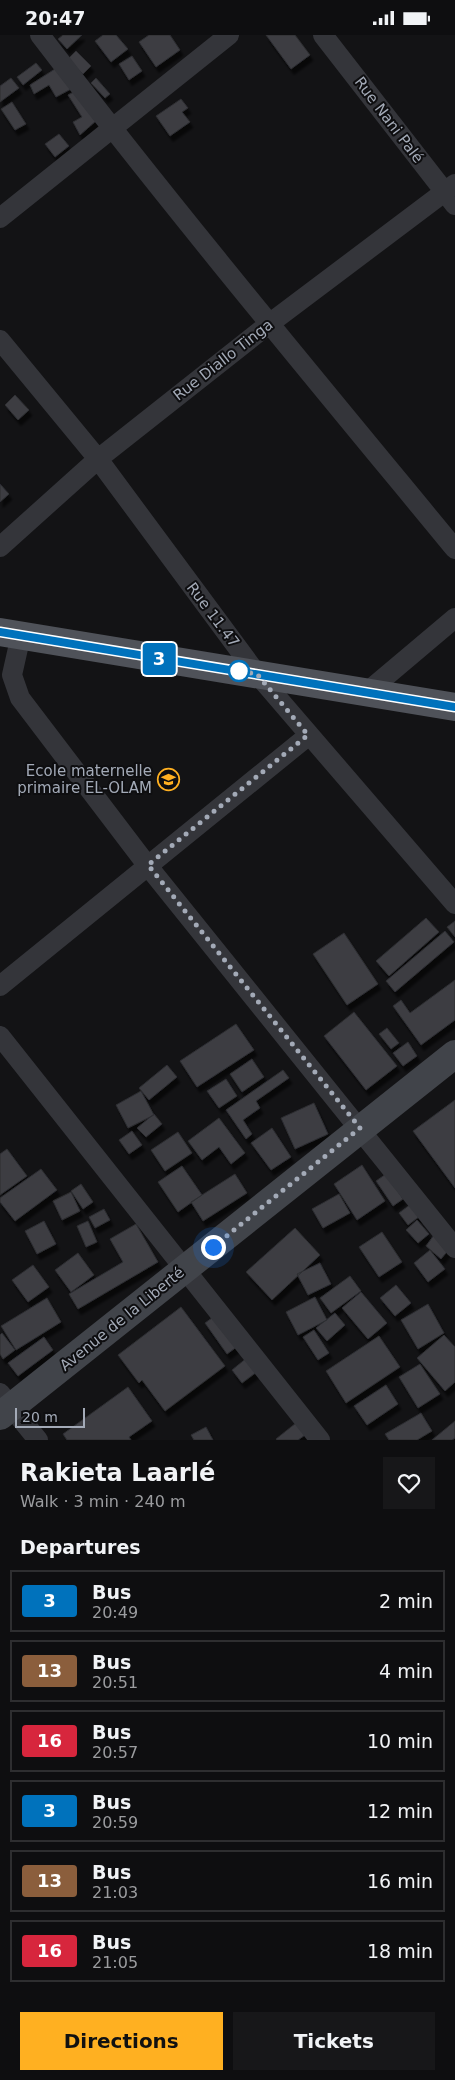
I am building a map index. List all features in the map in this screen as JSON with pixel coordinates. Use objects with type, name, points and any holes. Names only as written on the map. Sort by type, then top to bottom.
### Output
[{"type":"main road","points":[[11,634],[455,707]]},
{"type":"main road","name":"Avenue de la Liberté","points":[[4,1405],[183,1270],[455,1054]]},
{"type":"street","points":[[40,35],[112,129],[269,324],[455,549]]},
{"type":"street","points":[[0,219],[229,35]]},
{"type":"street","name":"Rue Nani Palé","points":[[322,35],[451,194]]},
{"type":"street","name":"Rue Diallo Tinga","points":[[0,547],[98,459],[269,324],[451,194]]},
{"type":"street","name":"Rue 11.47","points":[[0,340],[98,459],[257,674],[455,904]]},
{"type":"street","points":[[366,693],[455,618]]},
{"type":"street","points":[[11,634],[12,675],[20,698],[148,865],[455,1248]]},
{"type":"street","points":[[0,986],[308,735]]},
{"type":"street","points":[[0,1036],[183,1270],[320,1440]]},
{"type":"street","points":[[4,1405],[38,1440]]},
{"type":"building","points":[[63,35],[82,35],[67,49],[58,39]]},
{"type":"building","points":[[103,35],[116,35],[128,49],[111,62],[95,41]]},
{"type":"building","points":[[149,35],[170,35],[180,50],[156,67],[139,42]]},
{"type":"building","points":[[266,35],[295,35],[310,55],[291,69]]},
{"type":"building","points":[[76,51],[91,66],[83,74],[68,59]]},
{"type":"building","points":[[132,56],[142,71],[129,80],[119,64]]},
{"type":"building","points":[[36,63],[42,70],[23,85],[17,77]]},
{"type":"building","points":[[58,67],[71,89],[56,97],[49,85],[34,94],[30,85]]},
{"type":"building","points":[[11,78],[19,88],[0,102],[0,86]]},
{"type":"building","points":[[96,78],[110,94],[105,98],[91,83]]},
{"type":"building","points":[[76,91],[97,120],[80,135],[73,122],[82,117],[68,95]]},
{"type":"building","points":[[181,99],[188,108],[182,112],[190,122],[170,136],[156,116]]},
{"type":"building","points":[[12,102],[26,124],[15,130],[1,109]]},
{"type":"building","points":[[59,134],[69,146],[55,157],[45,144]]},
{"type":"building","points":[[15,395],[29,410],[18,420],[5,405]]},
{"type":"building","points":[[0,484],[9,494],[0,502]]},
{"type":"building","points":[[426,918],[439,932],[389,976],[376,961]]},
{"type":"building","points":[[455,921],[455,937],[447,927]]},
{"type":"building","points":[[445,931],[454,942],[395,992],[386,981]]},
{"type":"building","points":[[344,933],[378,984],[347,1005],[313,954]]},
{"type":"building","points":[[455,980],[455,1020],[421,1045],[393,1006],[401,1000],[410,1013]]},
{"type":"building","points":[[354,1012],[397,1066],[366,1090],[324,1036]]},
{"type":"building","points":[[236,1024],[254,1050],[197,1087],[180,1061]]},
{"type":"building","points":[[387,1028],[399,1043],[391,1049],[379,1034]]},
{"type":"building","points":[[408,1042],[417,1056],[403,1066],[393,1053]]},
{"type":"building","points":[[252,1059],[264,1077],[242,1092],[230,1074]]},
{"type":"building","points":[[167,1065],[177,1077],[149,1100],[139,1088]]},
{"type":"building","points":[[283,1070],[289,1078],[256,1101],[260,1108],[243,1120],[252,1134],[246,1139],[226,1110]]},
{"type":"building","points":[[226,1079],[237,1096],[219,1108],[207,1091]]},
{"type":"building","points":[[141,1091],[154,1115],[128,1128],[116,1105]]},
{"type":"building","points":[[455,1100],[455,1188],[413,1131]]},
{"type":"building","points":[[314,1103],[328,1134],[295,1149],[281,1118]]},
{"type":"building","points":[[154,1114],[162,1124],[146,1137],[137,1128]]},
{"type":"building","points":[[219,1118],[245,1153],[231,1164],[219,1147],[202,1160],[188,1141]]},
{"type":"building","points":[[272,1128],[291,1157],[271,1170],[251,1143]]},
{"type":"building","points":[[132,1131],[142,1145],[129,1154],[119,1140]]},
{"type":"building","points":[[178,1132],[192,1153],[165,1171],[151,1150]]},
{"type":"building","points":[[7,1149],[27,1176],[0,1195],[0,1154]]},
{"type":"building","points":[[362,1165],[385,1201],[357,1220],[334,1184]]},
{"type":"building","points":[[182,1166],[202,1195],[178,1212],[158,1182]]},
{"type":"building","points":[[41,1169],[57,1190],[15,1221],[0,1202],[0,1198]]},
{"type":"building","points":[[235,1174],[247,1193],[203,1221],[191,1202]]},
{"type":"building","points":[[386,1174],[403,1199],[393,1206],[376,1181]]},
{"type":"building","points":[[81,1184],[93,1202],[83,1209],[71,1191]]},
{"type":"building","points":[[71,1192],[80,1211],[62,1220],[53,1201]]},
{"type":"building","points":[[339,1194],[350,1213],[323,1228],[312,1209]]},
{"type":"building","points":[[411,1204],[420,1216],[408,1225],[399,1213]]},
{"type":"building","points":[[104,1209],[110,1220],[95,1228],[89,1217]]},
{"type":"building","points":[[417,1220],[429,1234],[418,1243],[406,1230]]},
{"type":"building","points":[[44,1221],[56,1244],[37,1254],[25,1231]]},
{"type":"building","points":[[88,1221],[97,1242],[86,1247],[77,1226]]},
{"type":"building","points":[[136,1224],[158,1262],[78,1309],[69,1294],[123,1262],[110,1239]]},
{"type":"building","points":[[295,1228],[320,1255],[272,1300],[246,1272]]},
{"type":"building","points":[[382,1232],[402,1262],[379,1277],[359,1247]]},
{"type":"building","points":[[434,1235],[450,1248],[441,1259],[426,1246]]},
{"type":"building","points":[[430,1250],[445,1269],[428,1282],[414,1263]]},
{"type":"building","points":[[78,1253],[94,1275],[71,1292],[55,1270]]},
{"type":"building","points":[[320,1263],[331,1284],[308,1295],[297,1274]]},
{"type":"building","points":[[33,1265],[49,1287],[28,1302],[12,1280]]},
{"type":"building","points":[[350,1276],[361,1291],[331,1313],[320,1298]]},
{"type":"building","points":[[396,1285],[411,1303],[395,1316],[380,1298]]},
{"type":"building","points":[[361,1292],[387,1323],[368,1339],[342,1308]]},
{"type":"building","points":[[315,1297],[327,1320],[298,1335],[286,1312]]},
{"type":"building","points":[[47,1298],[61,1322],[16,1350],[1,1326]]},
{"type":"building","points":[[428,1304],[444,1333],[418,1349],[401,1320]]},
{"type":"building","points":[[181,1307],[225,1366],[165,1411],[142,1380],[139,1383],[118,1355]]},
{"type":"building","points":[[335,1313],[345,1325],[327,1341],[316,1328]]},
{"type":"building","points":[[216,1315],[238,1346],[227,1354],[205,1323]]},
{"type":"building","points":[[314,1330],[329,1353],[318,1360],[303,1337]]},
{"type":"building","points":[[2,1333],[15,1350],[3,1359],[0,1354],[0,1335]]},
{"type":"building","points":[[444,1335],[455,1347],[455,1382],[445,1391],[417,1358]]},
{"type":"building","points":[[379,1336],[400,1367],[346,1403],[326,1371]]},
{"type":"building","points":[[44,1337],[53,1350],[18,1376],[8,1363]]},
{"type":"building","points":[[248,1357],[258,1371],[242,1383],[232,1370]]},
{"type":"building","points":[[420,1364],[440,1394],[418,1408],[399,1377]]},
{"type":"building","points":[[386,1385],[398,1404],[367,1425],[354,1406]]},
{"type":"building","points":[[128,1387],[152,1421],[129,1437],[131,1440],[67,1440],[63,1434]]},
{"type":"building","points":[[421,1413],[432,1431],[417,1440],[389,1440],[385,1434]]},
{"type":"building","points":[[455,1421],[455,1438],[452,1440],[432,1440]]},
{"type":"building","points":[[296,1423],[305,1435],[298,1440],[276,1439]]},
{"type":"building","points":[[206,1427],[213,1440],[194,1440],[191,1435]]},
{"type":"bus line","name":"3","points":[[0,632],[455,707]]},
{"type":"place","name":"Ecole maternelle primaire EL-OLAM","points":[[168,780]]},
{"type":"route","points":[[213,1247],[360,1128],[148,865],[308,735],[257,674],[239,671]]}]
